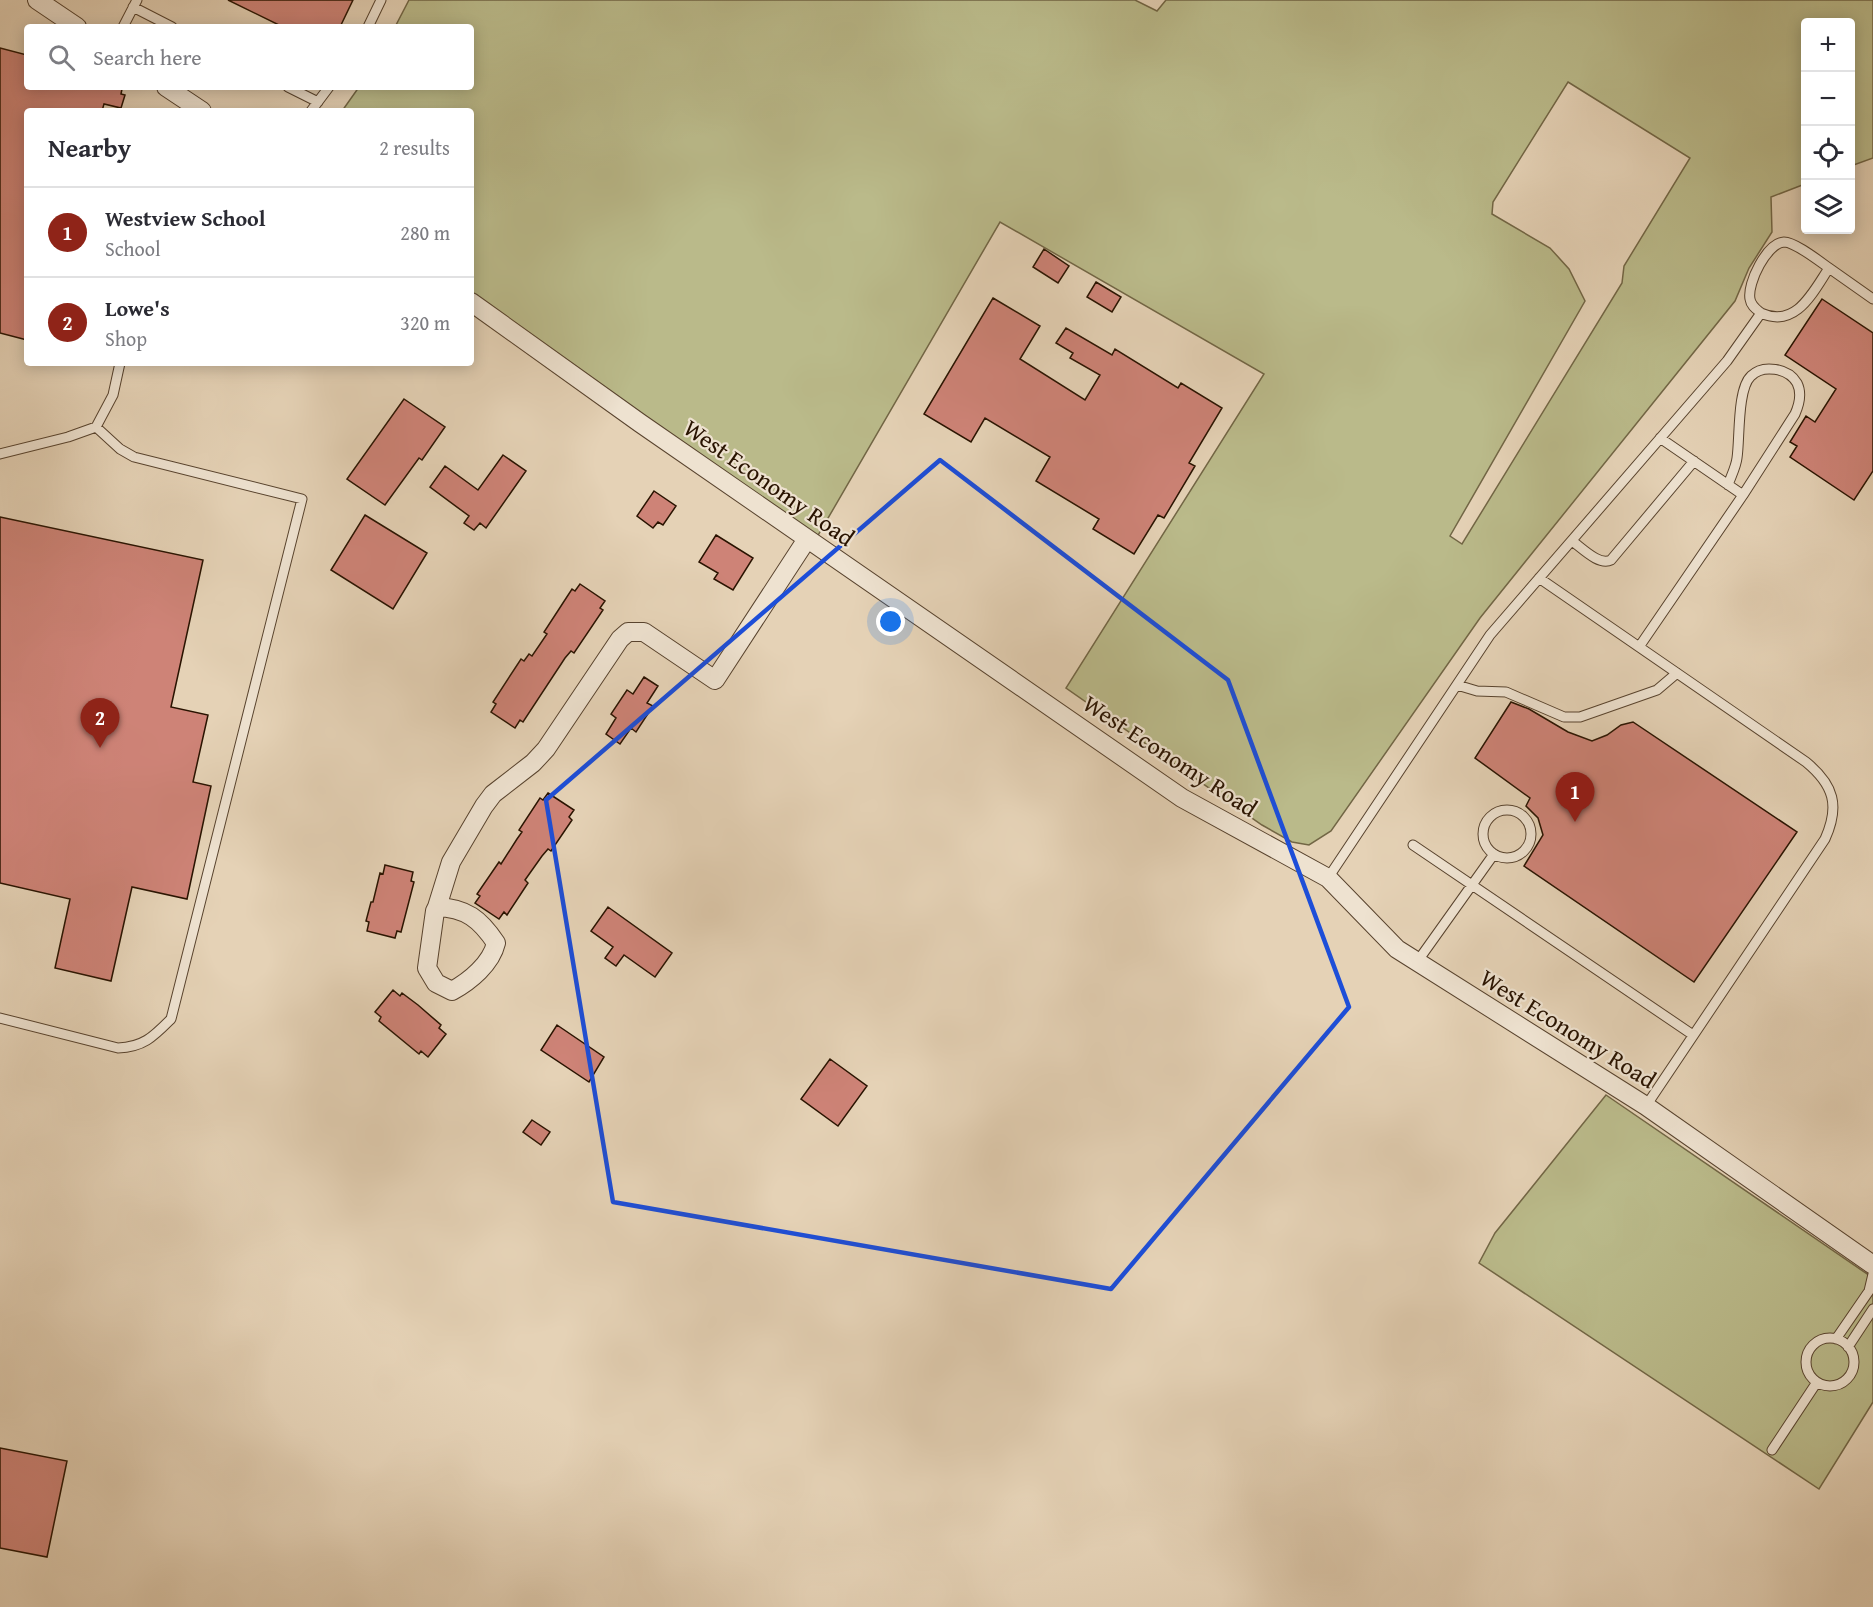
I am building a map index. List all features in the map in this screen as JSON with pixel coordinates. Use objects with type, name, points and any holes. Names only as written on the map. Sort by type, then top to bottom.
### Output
[{"type":"street","points":[[37,0],[73,24]]},
{"type":"street","points":[[168,90],[180,104]]},
{"type":"street","name":"West Economy Road","points":[[474,304],[630,417],[1182,798],[1328,878],[1397,949],[1646,1106],[1871,1261]]},
{"type":"street","points":[[436,907],[459,909],[469,915],[486,928],[496,943],[494,950],[480,969],[466,983],[452,991],[436,983],[427,968],[436,907],[451,862],[493,794],[533,763],[546,749],[620,639],[628,632],[644,632],[715,680],[807,539]]},
{"type":"lane","points":[[369,24],[381,0]]},
{"type":"lane","points":[[124,24],[135,3],[167,24]]},
{"type":"lane","points":[[294,90],[318,102]]},
{"type":"lane","points":[[313,108],[327,90]]},
{"type":"lane","points":[[1829,268],[1806,302],[1784,317],[1772,318],[1761,313],[1752,305],[1749,296],[1751,285],[1764,258],[1774,246],[1782,242],[1791,243],[1829,268],[1873,299]]},
{"type":"lane","points":[[1328,878],[1490,635],[1727,361],[1761,313]]},
{"type":"lane","points":[[0,454],[96,427],[113,395],[119,366]]},
{"type":"lane","points":[[1639,647],[1743,495],[1795,414],[1800,393],[1796,382],[1781,370],[1761,370],[1750,376],[1744,389],[1737,461],[1728,485]]},
{"type":"lane","points":[[0,1018],[118,1048],[130,1048],[151,1039],[171,1019],[302,499],[134,457],[120,449],[96,427]]},
{"type":"lane","points":[[1660,438],[1743,495]]},
{"type":"lane","points":[[1572,541],[1600,560],[1606,562],[1611,560],[1694,461]]},
{"type":"lane","points":[[1539,578],[1819,773],[1827,783],[1833,807],[1832,824],[1825,839],[1646,1106]]},
{"type":"lane","points":[[1457,685],[1477,691],[1506,692],[1564,717],[1580,717],[1658,690],[1677,673]]},
{"type":"lane","points":[[1509,810],[1524,816],[1531,838],[1523,852],[1509,858],[1494,854],[1488,848],[1483,834],[1488,819],[1494,814],[1509,810]]},
{"type":"lane","points":[[1413,845],[1693,1035]]},
{"type":"lane","points":[[1417,962],[1494,854]]},
{"type":"lane","points":[[1836,1339],[1869,1291],[1871,1261]]},
{"type":"lane","points":[[1848,1347],[1873,1309]]},
{"type":"lane","points":[[1836,1339],[1848,1347],[1854,1361],[1850,1376],[1837,1385],[1829,1386],[1816,1382],[1809,1374],[1806,1366],[1809,1351],[1820,1340],[1836,1339]]},
{"type":"lane","points":[[1772,1450],[1816,1382]]},
{"type":"highlighted area","points":[[940,460],[1228,680],[1349,1007],[1111,1289],[613,1202],[546,800]]},
{"type":"green space","points":[[409,0],[1135,0],[1157,11],[1166,0],[1873,0],[1873,158],[1855,165],[1855,18],[1801,18],[1801,186],[1771,197],[1772,232],[1749,268],[1735,301],[1480,618],[1331,831],[1309,845],[1292,842],[1262,825],[1066,688],[1264,374],[1000,222],[813,544],[474,304],[474,108],[344,108],[357,90],[474,90],[474,24],[397,24]],"holes":[[[1568,82],[1690,158],[1624,266],[1622,283],[1462,544],[1450,536],[1585,301],[1569,269],[1550,248],[1492,214],[1493,202]]]},
{"type":"green space","points":[[1606,1095],[1873,1278],[1873,1402],[1819,1489],[1479,1263],[1495,1233]]},
{"type":"building","points":[[228,0],[353,0],[341,24],[277,24]]},
{"type":"building","points":[[0,48],[24,54],[24,90],[122,90],[121,94],[125,95],[121,108],[104,104],[103,108],[24,108],[24,339],[0,333]]},
{"type":"building","points":[[1044,249],[1069,266],[1058,283],[1033,267]]},
{"type":"building","points":[[1096,282],[1121,297],[1112,312],[1087,297]]},
{"type":"building","points":[[993,298],[1040,326],[1020,359],[1085,400],[1100,375],[1070,358],[1073,353],[1056,343],[1066,328],[1112,355],[1115,349],[1178,388],[1181,383],[1222,408],[1189,463],[1195,466],[1164,518],[1158,515],[1134,554],[1093,529],[1099,519],[1036,481],[1050,457],[985,418],[971,442],[924,414]]},
{"type":"building","points":[[1822,299],[1873,333],[1873,471],[1854,500],[1790,457],[1797,446],[1790,442],[1806,416],[1815,422],[1836,389],[1785,355]]},
{"type":"building","points":[[404,399],[445,427],[422,460],[419,458],[385,505],[347,479]]},
{"type":"building","points":[[503,455],[526,471],[486,528],[480,523],[474,530],[464,523],[469,516],[430,487],[445,466],[478,490]]},
{"type":"building","points":[[654,491],[676,506],[663,525],[658,522],[653,528],[637,516]]},
{"type":"building","points":[[365,515],[427,553],[393,609],[331,570]]},
{"type":"building","points":[[0,517],[203,560],[171,707],[208,715],[193,782],[211,786],[187,899],[132,887],[111,981],[55,968],[70,899],[0,883]]},
{"type":"building","points":[[716,535],[753,558],[733,590],[714,579],[718,573],[699,562]]},
{"type":"building","points":[[580,584],[605,601],[600,608],[603,610],[574,653],[571,651],[565,658],[523,722],[520,720],[515,728],[491,712],[496,704],[493,702],[521,659],[524,661],[529,654],[532,656],[547,634],[544,632],[572,589],[575,591]]},
{"type":"building","points":[[644,677],[658,686],[647,703],[653,706],[636,732],[631,728],[620,744],[606,734],[616,718],[611,714],[627,690],[633,694]]},
{"type":"building","points":[[1511,702],[1529,709],[1568,732],[1592,741],[1607,735],[1621,725],[1633,722],[1797,832],[1694,982],[1524,866],[1543,835],[1538,818],[1526,806],[1530,798],[1475,758]]},
{"type":"building","points":[[548,793],[574,810],[569,817],[572,820],[551,851],[548,849],[525,880],[528,883],[507,915],[504,912],[499,919],[475,903],[480,896],[477,894],[499,862],[501,864],[522,832],[519,830],[540,798],[543,800]]},
{"type":"building","points":[[385,865],[413,872],[411,881],[414,882],[401,932],[397,931],[395,938],[367,931],[369,922],[366,921],[371,902],[373,902],[380,873],[383,874]]},
{"type":"building","points":[[608,907],[672,953],[655,977],[624,955],[616,966],[605,958],[613,947],[591,931]]},
{"type":"building","points":[[393,990],[400,996],[402,993],[418,1005],[441,1025],[439,1028],[446,1034],[428,1057],[421,1051],[419,1054],[379,1021],[381,1017],[375,1012]]},
{"type":"building","points":[[557,1025],[604,1057],[589,1082],[541,1050]]},
{"type":"building","points":[[830,1059],[867,1086],[838,1126],[801,1099]]},
{"type":"building","points":[[532,1120],[550,1132],[541,1145],[523,1132]]},
{"type":"building","points":[[0,1448],[67,1461],[47,1557],[0,1548]]},
{"type":"place","name":"Lowe's","points":[[100,748]]},
{"type":"place","name":"Westview School","points":[[1575,822]]}]
